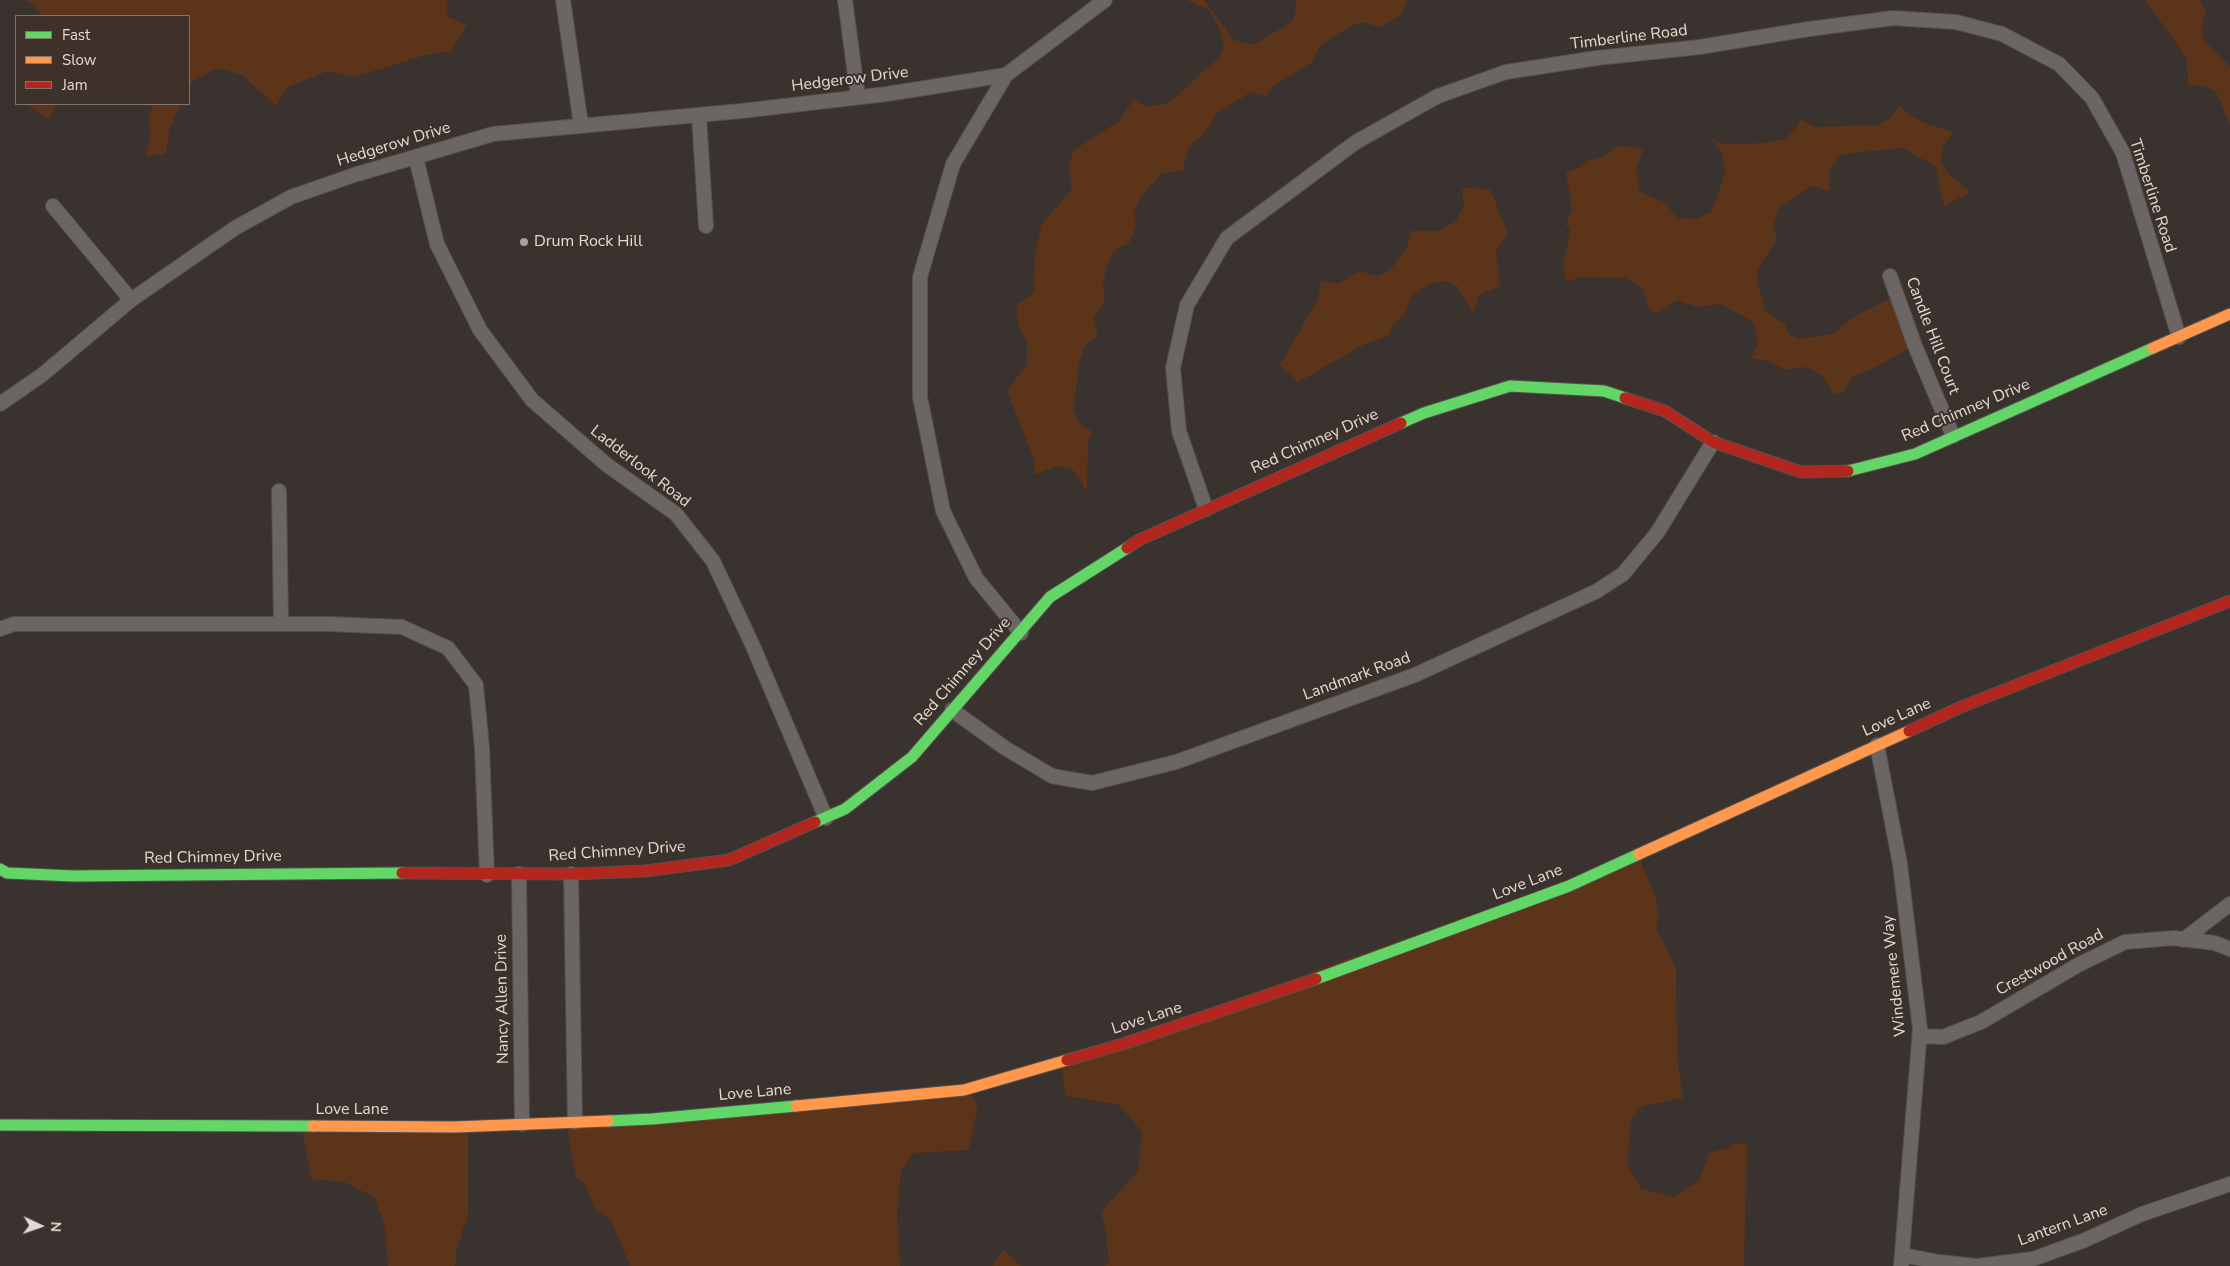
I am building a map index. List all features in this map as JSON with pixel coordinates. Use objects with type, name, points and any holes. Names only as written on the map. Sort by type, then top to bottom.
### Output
[{"type":"street","points":[[563,0],[581,125]]},
{"type":"street","points":[[845,0],[858,97]]},
{"type":"street","points":[[1021,633],[976,578],[944,511],[920,397],[920,277],[953,164],[1006,75],[1105,0]]},
{"type":"street","name":"Timberline Road","points":[[1206,510],[1179,431],[1173,368],[1187,305],[1227,238],[1356,142],[1438,96],[1506,72],[1596,58],[1700,47],[1809,29],[1893,18],[1956,22],[2002,34],[2059,64],[2092,98],[2123,153],[2179,337]]},
{"type":"street","name":"Hedgerow Drive","points":[[0,404],[42,375],[131,300],[235,228],[291,197],[354,175],[493,134],[699,116],[858,97],[1006,75]]},
{"type":"street","points":[[699,116],[706,226]]},
{"type":"street","name":"Ladderlook Road","points":[[416,158],[437,244],[480,330],[532,400],[607,465],[676,514],[713,561],[752,644],[826,818]]},
{"type":"street","points":[[53,206],[131,300]]},
{"type":"street","name":"Candle Hill Court","points":[[1890,276],[1953,436]]},
{"type":"street","name":"Red Chimney Drive","points":[[0,869],[7,873],[73,876],[360,873],[571,874],[645,871],[729,860],[845,809],[912,757],[1021,633],[1050,597],[1139,540],[1424,413],[1510,386],[1604,391],[1665,411],[1713,442],[1801,472],[1848,471],[1915,454],[2230,314]]},
{"type":"street","name":"Landmark Road","points":[[952,710],[1005,748],[1052,776],[1092,783],[1185,759],[1415,676],[1597,591],[1623,574],[1657,533],[1713,442]]},
{"type":"street","points":[[279,491],[282,623]]},
{"type":"street","name":"Love Lane","points":[[0,1125],[454,1127],[652,1119],[964,1090],[1123,1044],[1351,967],[1569,886],[1961,707],[2230,601]]},
{"type":"street","points":[[0,629],[14,624],[282,623],[402,628],[448,648],[476,685],[482,748],[487,875]]},
{"type":"street","name":"Windemere Way","points":[[1877,745],[1900,864],[1914,964],[1920,1036],[1901,1261]]},
{"type":"street","name":"Nancy Allen Drive","points":[[519,874],[522,1124]]},
{"type":"street","points":[[571,874],[576,1122]]},
{"type":"street","points":[[2183,940],[2230,904]]},
{"type":"street","name":"Crestwood Road","points":[[1920,1036],[1943,1037],[1955,1030],[1981,1022],[2078,964],[2125,942],[2174,938],[2215,943],[2230,949]]},
{"type":"street","name":"Lantern Lane","points":[[1901,1261],[1977,1266],[2033,1259],[2085,1240],[2142,1214],[2230,1184]]},
{"type":"shaded area","points":[[24,0],[446,0],[448,17],[467,25],[451,51],[426,55],[354,77],[328,71],[288,87],[276,106],[242,75],[217,68],[192,82],[190,86],[190,15],[41,15],[30,2]]},
{"type":"shaded area","points":[[1187,0],[1204,0],[1234,40],[1254,45],[1293,21],[1297,0],[1407,0],[1402,14],[1380,27],[1361,22],[1347,28],[1321,45],[1311,63],[1275,85],[1266,96],[1251,92],[1217,113],[1204,134],[1188,148],[1183,171],[1162,173],[1141,197],[1134,210],[1136,226],[1129,243],[1114,250],[1107,266],[1103,283],[1105,300],[1094,318],[1098,337],[1087,342],[1079,363],[1073,411],[1081,425],[1092,431],[1088,441],[1087,491],[1073,470],[1057,466],[1035,475],[1034,459],[1007,391],[1027,364],[1027,342],[1019,328],[1016,304],[1030,297],[1034,289],[1035,254],[1041,225],[1072,189],[1068,166],[1074,150],[1119,121],[1133,100],[1148,107],[1169,103],[1220,56],[1224,47],[1220,30],[1209,10]]},
{"type":"shaded area","points":[[2145,0],[2198,0],[2206,10],[2201,30],[2205,41],[2230,66],[2230,125],[2216,92],[2204,86],[2188,85],[2187,58]]},
{"type":"shaded area","points":[[28,105],[56,105],[49,119]]},
{"type":"shaded area","points":[[151,105],[181,105],[170,127],[166,154],[146,156],[151,130],[148,124],[152,107]]},
{"type":"shaded area","points":[[1900,105],[1906,113],[1924,123],[1954,132],[1944,144],[1940,160],[1949,175],[1971,192],[1944,206],[1935,166],[1902,148],[1842,154],[1830,169],[1829,191],[1812,186],[1779,207],[1773,226],[1777,240],[1758,268],[1757,282],[1766,313],[1784,323],[1790,335],[1801,339],[1835,333],[1850,319],[1889,299],[1894,301],[1916,344],[1873,369],[1853,376],[1844,391],[1834,395],[1823,376],[1806,367],[1786,370],[1766,360],[1751,359],[1758,341],[1753,322],[1721,304],[1697,307],[1677,300],[1657,314],[1649,309],[1643,288],[1625,278],[1580,277],[1566,282],[1563,267],[1570,231],[1566,225],[1572,208],[1566,173],[1585,165],[1584,162],[1607,155],[1619,145],[1643,150],[1636,170],[1640,192],[1664,202],[1678,218],[1697,219],[1712,211],[1725,173],[1722,152],[1712,140],[1724,144],[1766,143],[1785,139],[1798,126],[1800,119],[1815,127],[1878,125],[1891,118]]},
{"type":"shaded area","points":[[1464,188],[1490,189],[1508,234],[1496,251],[1500,286],[1479,295],[1473,313],[1457,286],[1447,281],[1430,284],[1411,296],[1405,314],[1393,324],[1388,336],[1363,345],[1298,382],[1280,365],[1318,299],[1321,280],[1338,284],[1359,271],[1377,276],[1390,270],[1407,247],[1411,231],[1438,231],[1455,222],[1464,206],[1462,191]]},
{"type":"shaded area","points":[[1638,855],[1655,896],[1659,914],[1656,929],[1667,948],[1676,970],[1677,1055],[1683,1098],[1642,1106],[1631,1118],[1627,1164],[1641,1189],[1674,1197],[1699,1181],[1709,1153],[1731,1147],[1731,1144],[1747,1144],[1744,1266],[1104,1266],[1109,1262],[1106,1230],[1101,1212],[1138,1171],[1142,1132],[1119,1105],[1066,1096],[1061,1062]]},
{"type":"shaded area","points":[[966,1089],[978,1104],[969,1150],[914,1153],[901,1171],[897,1213],[900,1266],[630,1266],[611,1220],[595,1210],[586,1185],[576,1176],[566,1122]]},
{"type":"shaded area","points":[[302,1127],[468,1127],[468,1214],[457,1248],[455,1266],[388,1266],[385,1228],[374,1197],[344,1182],[311,1179]]},
{"type":"shaded area","points":[[1004,1250],[1021,1266],[992,1266]]},
{"type":"traffic: fast","points":[[1848,471],[1915,454],[2153,348]]},
{"type":"traffic: fast","points":[[1401,423],[1424,413],[1510,386],[1604,391],[1625,398]]},
{"type":"traffic: fast","points":[[815,822],[845,809],[912,757],[1050,597],[1127,548]]},
{"type":"traffic: fast","points":[[1316,979],[1569,886],[1639,854]]},
{"type":"traffic: fast","points":[[0,869],[7,873],[73,876],[402,873]]},
{"type":"traffic: fast","points":[[608,1121],[652,1119],[796,1106]]},
{"type":"traffic: fast","points":[[0,1125],[313,1126]]},
{"type":"traffic: slow","points":[[2153,348],[2230,314]]},
{"type":"traffic: slow","points":[[1639,854],[1909,731]]},
{"type":"traffic: slow","points":[[796,1106],[964,1090],[1067,1060]]},
{"type":"traffic: slow","points":[[313,1126],[454,1127],[608,1121]]},
{"type":"traffic: jam","points":[[1625,398],[1665,411],[1713,442],[1801,472],[1848,471]]},
{"type":"traffic: jam","points":[[1127,548],[1139,540],[1401,423]]},
{"type":"traffic: jam","points":[[1909,731],[1961,707],[2230,601]]},
{"type":"traffic: jam","points":[[402,873],[571,874],[645,871],[729,860],[815,822]]},
{"type":"traffic: jam","points":[[1067,1060],[1123,1044],[1316,979]]},
{"type":"place","name":"Drum Rock Hill","points":[[524,242]]}]
